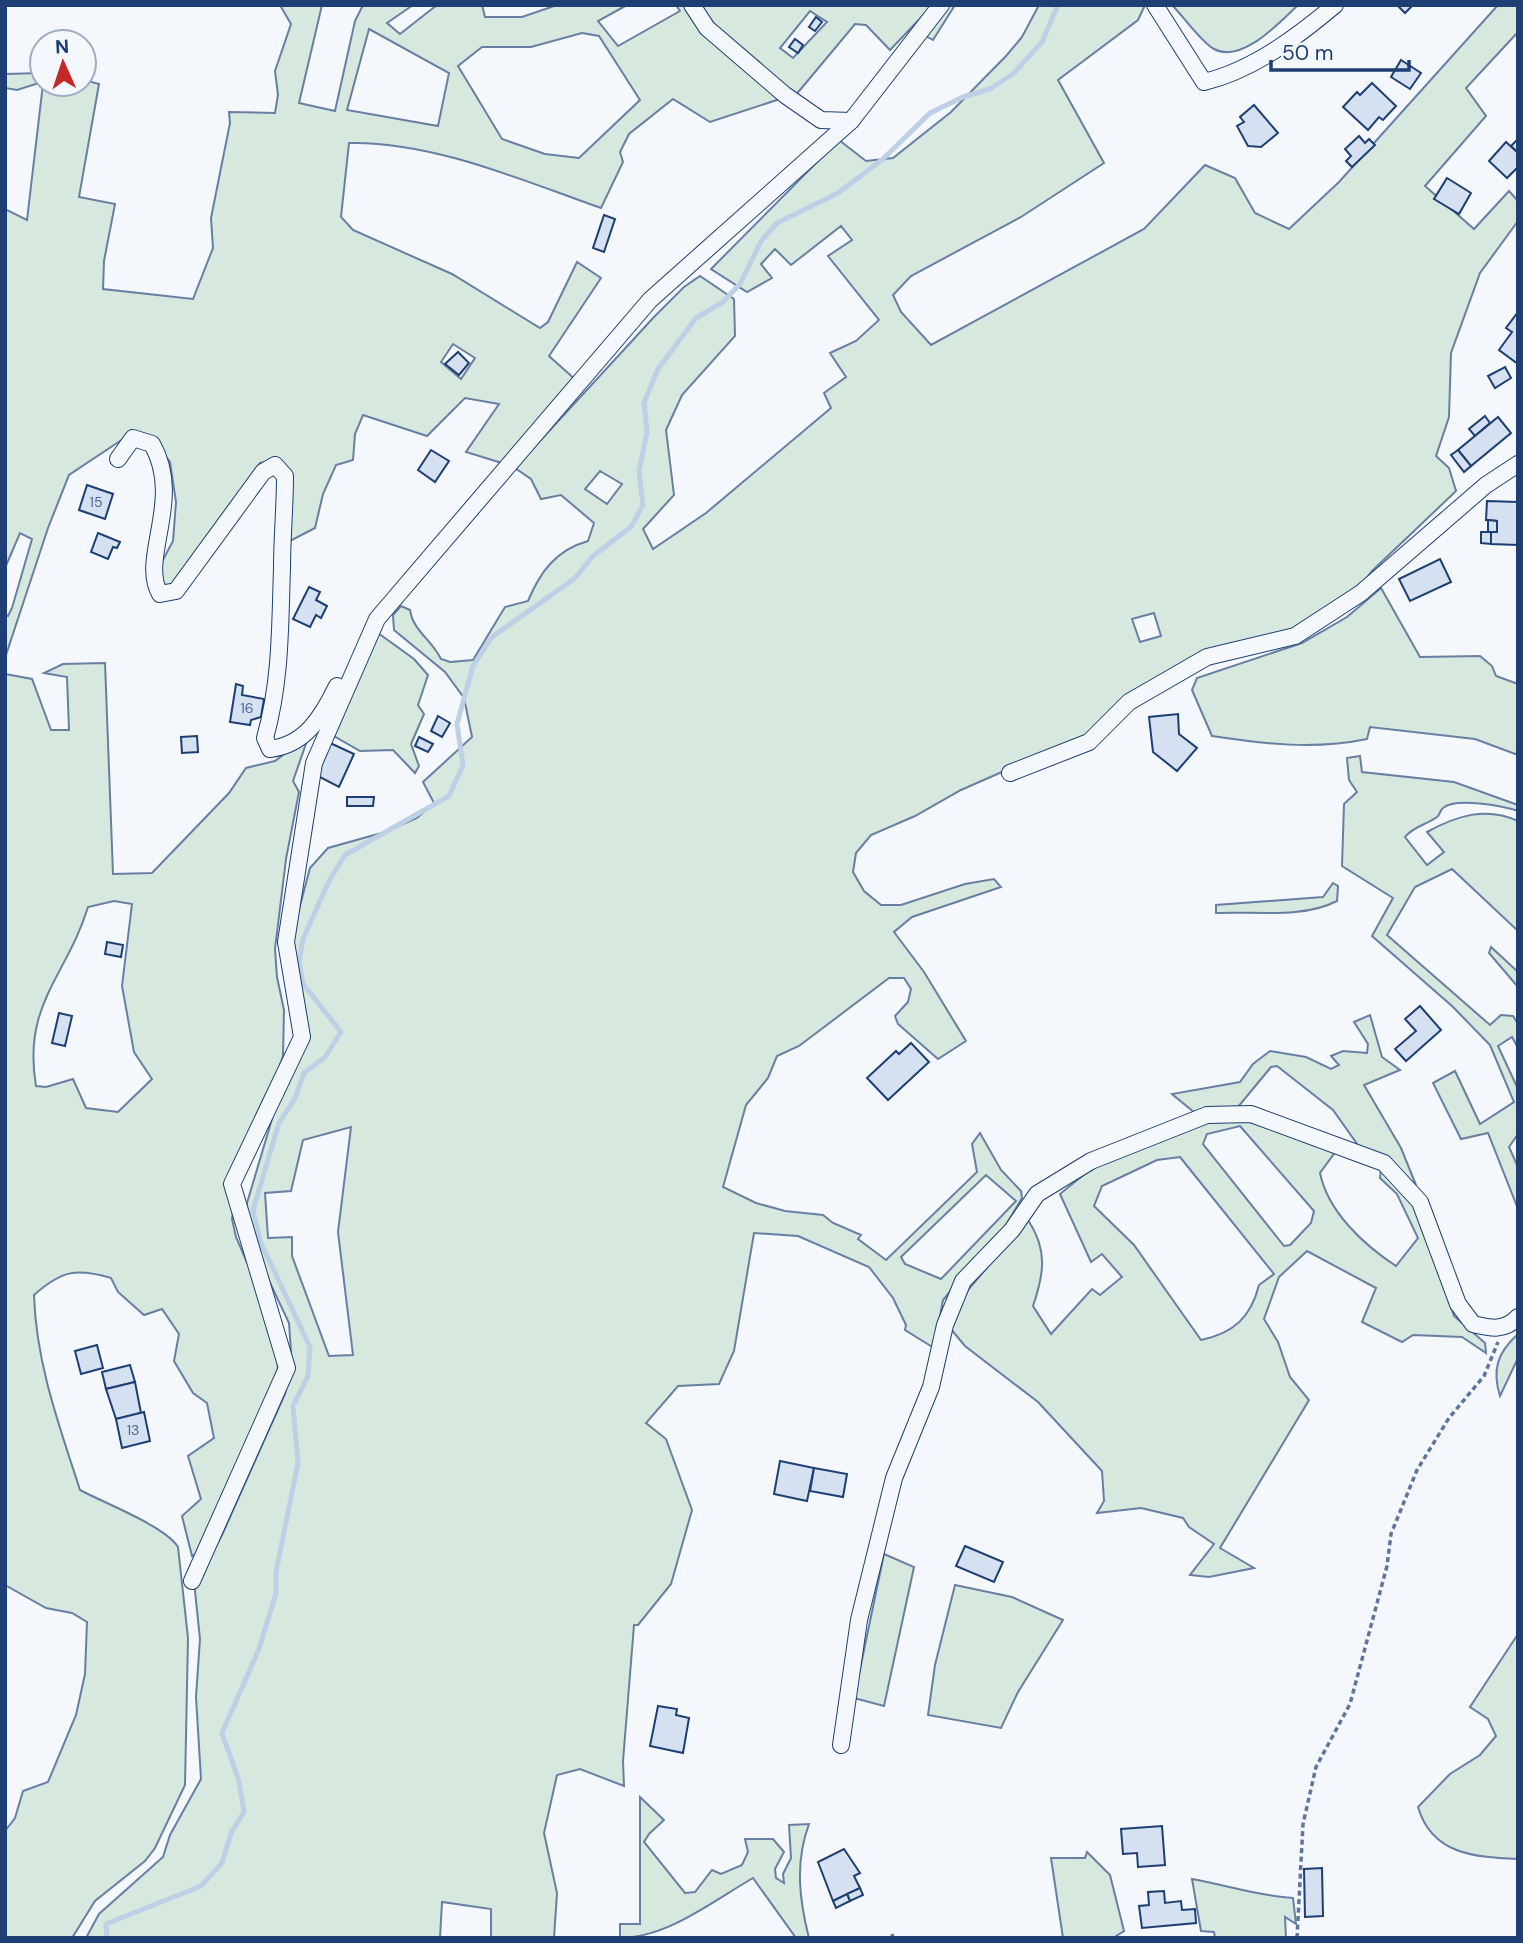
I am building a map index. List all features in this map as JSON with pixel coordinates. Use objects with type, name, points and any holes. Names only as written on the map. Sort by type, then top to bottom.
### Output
[{"type":"street","points":[[692,5],[707,29],[785,95],[821,120],[851,121]]},
{"type":"street","points":[[118,459],[134,438],[152,444],[161,461],[165,498],[153,581],[160,594],[176,591],[263,472],[275,465],[285,476],[282,632],[273,707],[265,738],[270,749],[289,747],[313,727],[359,643],[376,619],[650,300],[851,121],[941,5]]},
{"type":"street","points":[[1155,5],[1204,82],[1222,78],[1296,38],[1335,5]]},
{"type":"street","points":[[1010,773],[1089,742],[1129,702],[1207,657],[1295,636],[1361,593],[1486,485],[1518,464]]},
{"type":"street","points":[[192,1581],[288,1368],[232,1184],[302,1037],[286,942],[314,763],[376,619]]},
{"type":"street","points":[[841,1745],[859,1620],[894,1478],[931,1387],[945,1325],[963,1281],[1012,1230],[1037,1194],[1091,1161],[1207,1115],[1251,1114],[1384,1163],[1420,1202],[1458,1304],[1473,1324],[1502,1327],[1518,1317]]},
{"type":"path","points":[[1297,1938],[1301,1849],[1316,1767],[1350,1704],[1387,1566],[1391,1534],[1404,1497],[1449,1418],[1483,1376],[1502,1327]]},
{"type":"shaded area","points":[[280,5],[322,5],[299,103],[335,111],[355,21],[363,5],[413,5],[387,23],[400,34],[437,5],[482,5],[485,17],[522,17],[557,5],[627,5],[598,21],[618,46],[680,11],[676,5],[686,5],[780,99],[710,122],[673,99],[629,134],[620,152],[623,162],[601,208],[509,175],[445,156],[380,144],[349,143],[341,217],[353,230],[452,274],[540,328],[548,322],[577,262],[601,278],[549,356],[577,381],[502,463],[466,452],[499,404],[465,398],[427,436],[363,415],[355,434],[353,460],[336,465],[323,494],[315,528],[290,541],[278,460],[260,463],[170,586],[161,585],[157,571],[173,541],[176,502],[170,462],[156,444],[129,435],[69,475],[48,528],[5,658],[5,614],[8,616],[12,608],[32,539],[20,533],[5,568],[5,209],[27,220],[41,98],[97,98],[79,197],[115,204],[104,261],[103,289],[193,299],[213,248],[211,218],[230,123],[229,112],[275,113],[278,95],[275,71],[291,24]],"holes":[[[369,29],[449,73],[438,126],[347,110]],[[582,33],[599,36],[640,100],[579,158],[545,154],[502,139],[458,66],[482,47],[531,47]],[[453,344],[475,358],[461,379],[441,362]]]},
{"type":"shaded area","points":[[697,5],[933,5],[890,50],[866,25],[855,24],[795,96],[736,48]],"holes":[[[810,11],[827,22],[793,58],[780,48]]]},
{"type":"shaded area","points":[[947,5],[955,5],[933,40],[924,35]]},
{"type":"shaded area","points":[[1039,5],[1145,5],[1138,20],[1058,80],[1104,163],[1021,217],[911,276],[893,295],[901,312],[931,345],[1144,229],[1205,165],[1235,178],[1255,213],[1289,229],[1339,182],[1498,5],[1518,5],[1518,32],[1466,88],[1486,116],[1425,186],[1474,229],[1509,191],[1518,201],[1518,221],[1480,273],[1451,353],[1449,417],[1436,456],[1449,468],[1456,491],[1372,571],[1351,599],[1320,621],[1196,665],[1144,699],[1118,721],[961,790],[915,816],[871,835],[856,853],[853,872],[864,891],[881,905],[901,905],[965,884],[994,879],[1001,887],[912,917],[894,932],[924,972],[966,1041],[938,1059],[898,1024],[895,1016],[908,1002],[911,989],[904,978],[889,978],[799,1046],[777,1056],[768,1078],[746,1105],[723,1187],[756,1203],[785,1211],[823,1215],[833,1223],[861,1235],[858,1239],[886,1260],[977,1172],[972,1144],[980,1133],[1001,1170],[1021,1191],[1022,1198],[1006,1225],[943,1300],[934,1348],[905,1330],[906,1325],[893,1298],[869,1267],[798,1236],[754,1233],[734,1351],[719,1384],[678,1386],[646,1423],[666,1439],[692,1510],[671,1584],[638,1625],[634,1625],[623,1761],[624,1786],[580,1769],[557,1775],[544,1833],[557,1893],[554,1938],[491,1938],[491,1909],[442,1902],[440,1938],[86,1938],[99,1914],[163,1857],[170,1835],[201,1779],[196,1697],[200,1639],[193,1572],[209,1559],[222,1535],[285,1394],[292,1366],[289,1323],[256,1253],[248,1226],[247,1203],[297,1035],[292,936],[310,868],[328,848],[385,832],[417,818],[434,803],[423,782],[472,737],[464,698],[445,672],[394,630],[393,615],[401,606],[410,610],[415,624],[441,659],[450,662],[473,660],[505,607],[528,601],[544,572],[558,556],[588,541],[594,523],[561,495],[541,499],[531,479],[515,468],[654,317],[684,287],[700,276],[734,299],[735,336],[682,395],[666,430],[674,495],[643,529],[653,549],[706,513],[831,408],[824,393],[846,377],[830,353],[856,341],[879,320],[828,256],[852,240],[841,226],[791,265],[775,249],[761,264],[772,278],[747,292],[711,269],[839,140],[866,161],[893,158],[951,112],[1022,37]],"holes":[[[600,471],[622,484],[607,504],[585,489]],[[1154,613],[1161,636],[1140,642],[1132,619]],[[351,1127],[338,1232],[353,1355],[329,1356],[292,1256],[292,1237],[268,1238],[265,1193],[291,1191],[303,1140]],[[986,1175],[1016,1201],[941,1279],[905,1264],[901,1257]]]},
{"type":"shaded area","points":[[1172,5],[1298,5],[1260,39],[1236,51],[1225,52],[1214,49],[1204,41]]},
{"type":"shaded area","points":[[28,73],[28,86],[17,90],[5,88],[5,74]]},
{"type":"shaded area","points":[[1381,588],[1420,657],[1480,656],[1492,666],[1496,676],[1518,684],[1518,755],[1475,739],[1370,727],[1367,739],[1328,744],[1270,743],[1212,736],[1192,690],[1197,678],[1302,643],[1347,617]]},
{"type":"shaded area","points":[[378,633],[414,659],[428,675],[418,705],[424,714],[411,744],[419,766],[415,773],[393,750],[360,751],[327,732]]},
{"type":"shaded area","points":[[105,663],[113,874],[152,873],[229,793],[246,768],[275,761],[309,735],[293,781],[299,792],[286,859],[275,949],[277,977],[284,1010],[283,1056],[235,1199],[232,1219],[236,1237],[277,1332],[278,1380],[203,1551],[192,1556],[182,1516],[201,1499],[188,1456],[214,1438],[207,1403],[193,1393],[174,1361],[179,1334],[162,1309],[144,1315],[118,1292],[111,1278],[89,1273],[70,1273],[53,1280],[34,1295],[44,1369],[80,1490],[148,1523],[178,1547],[188,1638],[185,1785],[155,1848],[145,1861],[95,1901],[72,1938],[5,1938],[5,1831],[15,1818],[23,1791],[48,1782],[76,1715],[85,1674],[87,1622],[72,1613],[46,1608],[5,1585],[5,674],[32,679],[51,730],[69,730],[67,677],[44,673],[63,664]],"holes":[[[114,901],[132,904],[122,986],[134,1052],[152,1079],[118,1112],[86,1108],[73,1079],[46,1087],[36,1086],[33,1058],[35,1033],[49,992],[88,907]]]},
{"type":"shaded area","points":[[1360,756],[1362,772],[1454,782],[1518,805],[1518,811],[1480,804],[1449,805],[1442,809],[1437,817],[1412,830],[1405,837],[1427,865],[1444,852],[1427,832],[1438,826],[1471,815],[1483,814],[1494,814],[1518,821],[1518,931],[1452,869],[1415,887],[1387,935],[1490,1025],[1501,1015],[1513,1016],[1518,1024],[1518,1048],[1512,1037],[1498,1046],[1518,1089],[1518,1134],[1509,1147],[1518,1167],[1518,1209],[1488,1133],[1461,1139],[1433,1083],[1455,1071],[1480,1124],[1514,1102],[1490,1045],[1452,1006],[1372,936],[1393,898],[1342,866],[1344,804],[1357,792],[1349,780],[1347,758]]},
{"type":"shaded area","points":[[1333,883],[1338,886],[1337,901],[1323,907],[1278,913],[1216,913],[1216,905],[1323,897]]},
{"type":"shaded area","points":[[1491,947],[1518,972],[1518,987],[1489,953]]},
{"type":"shaded area","points":[[1370,1015],[1382,1057],[1400,1070],[1364,1085],[1401,1148],[1416,1185],[1386,1159],[1360,1148],[1333,1110],[1277,1066],[1271,1067],[1238,1107],[1195,1113],[1172,1094],[1240,1082],[1253,1064],[1270,1051],[1306,1057],[1331,1069],[1339,1065],[1331,1056],[1343,1051],[1367,1053],[1368,1044],[1354,1022]]},
{"type":"shaded area","points":[[1250,1120],[1336,1151],[1320,1173],[1331,1201],[1360,1238],[1396,1266],[1418,1238],[1397,1194],[1380,1178],[1381,1169],[1407,1194],[1424,1226],[1454,1316],[1485,1343],[1486,1353],[1462,1337],[1413,1335],[1402,1342],[1362,1322],[1376,1288],[1307,1251],[1279,1277],[1264,1319],[1278,1342],[1290,1377],[1309,1400],[1220,1548],[1254,1568],[1209,1577],[1190,1575],[1214,1544],[1189,1527],[1183,1518],[1141,1508],[1097,1513],[1104,1501],[1102,1471],[1038,1402],[965,1346],[950,1328],[967,1291],[1028,1220],[1039,1242],[1042,1262],[1040,1283],[1033,1306],[1051,1334],[1092,1289],[1100,1295],[1122,1277],[1102,1254],[1091,1262],[1060,1194],[1097,1164],[1202,1122]],"holes":[[[1240,1126],[1314,1211],[1311,1223],[1290,1245],[1284,1246],[1203,1144],[1207,1134]],[[1180,1157],[1274,1274],[1259,1285],[1251,1306],[1239,1322],[1223,1333],[1201,1340],[1134,1245],[1094,1206],[1102,1186],[1157,1160]]]},
{"type":"shaded area","points":[[1518,1334],[1518,1358],[1500,1396],[1496,1378],[1498,1362],[1505,1348]]},
{"type":"shaded area","points":[[884,1554],[914,1567],[884,1706],[854,1698]]},
{"type":"shaded area","points":[[955,1585],[1012,1597],[1063,1620],[1018,1692],[1001,1728],[928,1715],[935,1665]]},
{"type":"shaded area","points":[[1518,1634],[1518,1859],[1486,1857],[1444,1844],[1433,1835],[1418,1807],[1450,1774],[1480,1755],[1496,1736],[1488,1719],[1470,1707]]},
{"type":"shaded area","points":[[640,1797],[664,1820],[644,1842],[685,1893],[695,1892],[712,1870],[721,1874],[742,1865],[748,1852],[745,1839],[773,1839],[784,1852],[775,1869],[776,1878],[784,1883],[783,1874],[791,1858],[789,1825],[809,1824],[802,1852],[800,1881],[809,1938],[796,1938],[753,1878],[672,1925],[655,1932],[620,1938],[620,1924],[640,1924]]},
{"type":"shaded area","points":[[1087,1852],[1110,1875],[1124,1931],[1113,1938],[1063,1938],[1051,1858],[1085,1858]]},
{"type":"shaded area","points":[[1192,1879],[1255,1893],[1293,1898],[1296,1924],[1285,1917],[1286,1938],[1215,1938],[1214,1932],[1201,1931]]},
{"type":"building","points":[[1397,5],[1413,5],[1405,13]]},
{"type":"building","points":[[816,17],[822,22],[815,31],[809,27]]},
{"type":"building","points":[[795,39],[803,45],[798,53],[789,47]]},
{"type":"building","points":[[1401,60],[1421,73],[1410,89],[1391,77]]},
{"type":"building","points":[[1372,83],[1396,106],[1383,120],[1379,117],[1368,130],[1343,107],[1357,92],[1360,95]]},
{"type":"building","points":[[1254,105],[1278,133],[1261,147],[1248,146],[1237,126],[1244,122],[1240,117]]},
{"type":"building","points":[[1359,136],[1365,143],[1369,139],[1375,145],[1352,167],[1346,161],[1351,156],[1345,149]]},
{"type":"building","points":[[1518,139],[1518,153],[1511,146]]},
{"type":"building","points":[[1506,142],[1518,153],[1518,167],[1507,178],[1489,161]]},
{"type":"building","points":[[1447,178],[1471,193],[1459,214],[1434,199]]},
{"type":"building","points":[[604,215],[615,219],[604,252],[593,248]]},
{"type":"building","points":[[1518,312],[1518,364],[1499,350],[1512,332],[1506,328]]},
{"type":"building","points":[[458,352],[469,363],[459,375],[445,364]]},
{"type":"building","points":[[1505,367],[1511,378],[1495,388],[1488,376]]},
{"type":"building","points":[[1485,416],[1490,423],[1475,436],[1469,429]]},
{"type":"building","points":[[1498,417],[1511,433],[1471,466],[1458,450]]},
{"type":"building","points":[[431,450],[449,461],[435,482],[418,470]]},
{"type":"building","points":[[1458,450],[1471,466],[1464,472],[1451,455]]},
{"type":"building","points":[[87,485],[113,494],[105,519],[79,510]]},
{"type":"building","points":[[1487,501],[1518,502],[1518,545],[1491,544],[1491,532],[1497,532],[1497,521],[1486,520]]},
{"type":"building","points":[[1488,520],[1497,521],[1497,532],[1488,532]]},
{"type":"building","points":[[1481,532],[1491,532],[1491,544],[1481,543]]},
{"type":"building","points":[[98,533],[120,542],[117,548],[113,547],[108,559],[91,552]]},
{"type":"building","points":[[1440,559],[1451,582],[1410,601],[1399,579]]},
{"type":"building","points":[[309,587],[320,592],[316,600],[327,606],[321,618],[316,615],[310,627],[293,619]]},
{"type":"building","points":[[236,684],[243,686],[242,695],[264,699],[261,717],[251,720],[250,725],[230,722]]},
{"type":"building","points":[[1178,714],[1179,734],[1197,748],[1177,771],[1153,752],[1149,717]]},
{"type":"building","points":[[438,716],[450,723],[442,737],[431,731]]},
{"type":"building","points":[[197,736],[198,752],[182,753],[181,737]]},
{"type":"building","points":[[419,737],[433,744],[428,752],[415,746]]},
{"type":"building","points":[[328,742],[354,754],[339,787],[314,774]]},
{"type":"building","points":[[347,797],[374,797],[373,806],[347,806]]},
{"type":"building","points":[[107,942],[123,945],[121,957],[105,954]]},
{"type":"building","points":[[1420,1006],[1441,1030],[1406,1061],[1395,1049],[1416,1031],[1405,1019]]},
{"type":"building","points":[[59,1013],[72,1016],[65,1046],[52,1043]]},
{"type":"building","points":[[911,1043],[929,1062],[888,1100],[867,1078],[896,1051],[899,1054]]},
{"type":"building","points":[[97,1345],[103,1368],[81,1374],[75,1351]]},
{"type":"building","points":[[130,1365],[135,1382],[106,1389],[102,1372]]},
{"type":"building","points":[[135,1382],[141,1413],[116,1419],[106,1389]]},
{"type":"building","points":[[144,1412],[150,1441],[122,1448],[116,1419]]},
{"type":"building","points":[[780,1461],[814,1468],[807,1501],[774,1494]]},
{"type":"building","points":[[814,1468],[847,1474],[843,1497],[810,1491]]},
{"type":"building","points":[[965,1546],[1003,1562],[994,1582],[956,1566]]},
{"type":"building","points":[[658,1706],[677,1709],[676,1715],[689,1718],[683,1753],[650,1746]]},
{"type":"building","points":[[1162,1826],[1165,1865],[1138,1867],[1137,1853],[1123,1854],[1121,1829]]},
{"type":"building","points":[[844,1849],[860,1873],[854,1876],[860,1888],[833,1901],[818,1862]]},
{"type":"building","points":[[1322,1868],[1323,1916],[1305,1917],[1304,1869]]},
{"type":"building","points":[[860,1888],[863,1895],[850,1901],[847,1894]]},
{"type":"building","points":[[1164,1891],[1165,1903],[1181,1901],[1182,1910],[1195,1909],[1196,1923],[1142,1928],[1139,1906],[1149,1905],[1148,1892]]},
{"type":"building","points":[[847,1894],[850,1901],[836,1908],[833,1901]]},
{"type":"waterway","points":[[107,1938],[106,1924],[201,1886],[222,1863],[231,1833],[244,1812],[239,1781],[222,1733],[259,1649],[276,1593],[276,1572],[298,1463],[293,1406],[308,1376],[310,1347],[260,1241],[253,1210],[279,1123],[295,1098],[304,1073],[325,1057],[341,1032],[303,984],[299,962],[303,939],[329,881],[345,855],[449,796],[463,765],[457,724],[473,666],[492,637],[574,579],[593,556],[631,527],[643,505],[639,471],[647,432],[644,403],[658,369],[696,318],[723,302],[740,284],[761,241],[777,223],[838,193],[883,159],[930,113],[963,97],[990,89],[1013,74],[1042,42],[1058,5]]}]
